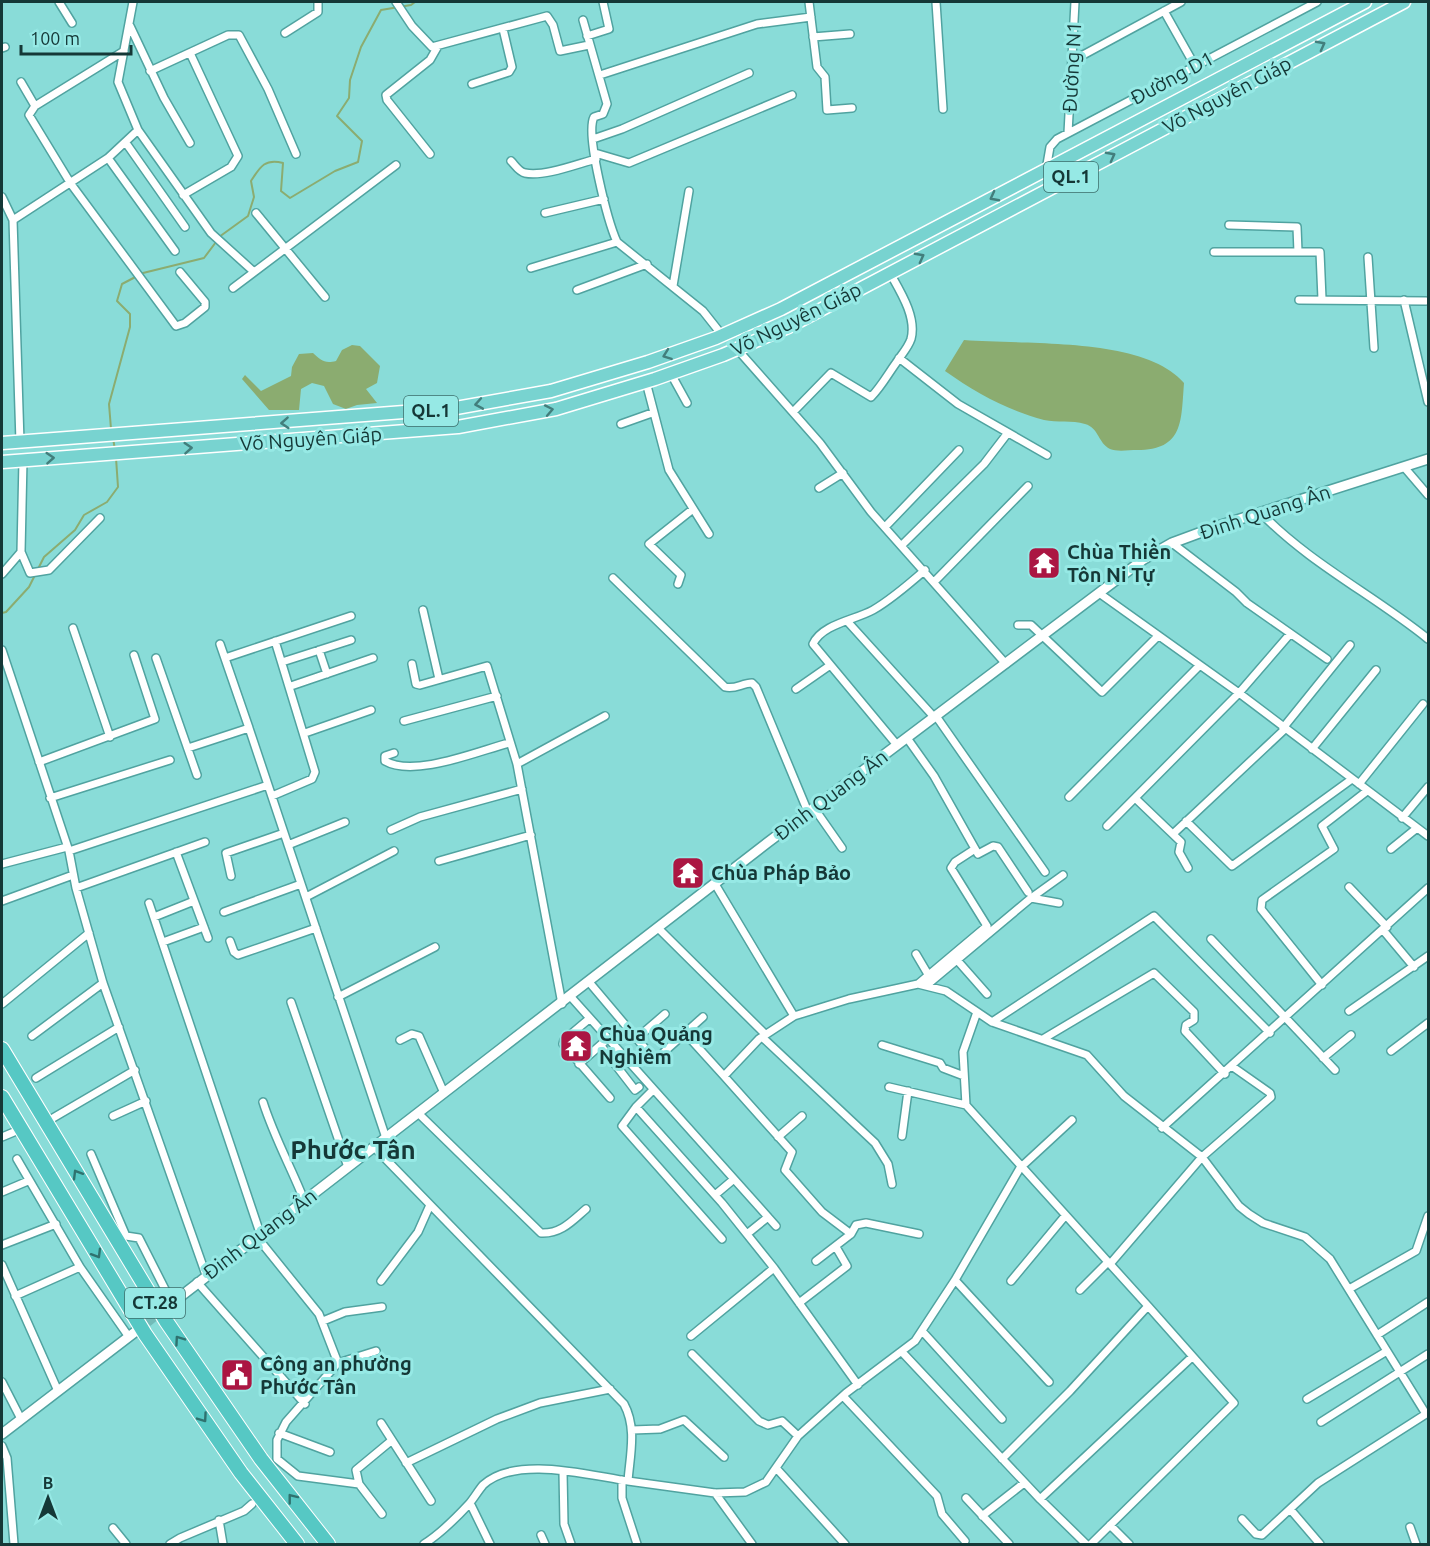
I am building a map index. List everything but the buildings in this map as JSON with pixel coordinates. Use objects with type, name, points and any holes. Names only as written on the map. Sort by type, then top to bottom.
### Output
[{"type":"highway","name":"Võ Nguyên Giáp","points":[[20,442],[456,408],[551,391],[648,362],[722,335],[781,309],[1365,2]]},
{"type":"highway","name":"Võ Nguyên Giáp","points":[[23,460],[458,427],[556,409],[671,374],[788,327],[1404,2]]},
{"type":"highway","name":"QL.1","points":[[2,443],[20,442]]},
{"type":"highway","name":"QL.1","points":[[2,462],[23,460]]},
{"type":"highway","name":"CT.28","points":[[2,1049],[166,1321],[261,1459],[328,1545]]},
{"type":"highway","name":"CT.28","points":[[2,1097],[145,1334],[241,1473],[297,1545]]},
{"type":"street","points":[[58,2],[72,23]]},
{"type":"street","points":[[133,2],[118,82],[138,130],[211,233],[253,271]]},
{"type":"street","points":[[285,33],[318,12],[318,2]]},
{"type":"street","points":[[396,2],[432,47],[547,16],[553,25],[560,51],[590,45]]},
{"type":"street","points":[[587,36],[609,29],[603,2]]},
{"type":"street","points":[[809,2],[817,67],[825,77],[827,110],[852,108]]},
{"type":"street","points":[[936,2],[943,109]]},
{"type":"street","name":"Đường N1","points":[[1068,133],[1076,2]]},
{"type":"street","points":[[1072,61],[1181,2]]},
{"type":"street","points":[[1299,2],[1303,9]]},
{"type":"street","name":"Đường D1","points":[[1046,170],[1053,142],[1317,2]]},
{"type":"street","points":[[1164,10],[1195,66]]},
{"type":"street","points":[[600,75],[757,24],[811,17]]},
{"type":"street","points":[[583,20],[607,104],[603,114],[593,119],[593,139],[604,199],[617,242],[703,311],[722,335]]},
{"type":"street","points":[[130,26],[140,42],[150,71],[190,143]]},
{"type":"street","points":[[472,84],[509,72],[512,67],[503,29]]},
{"type":"street","points":[[813,37],[850,34]]},
{"type":"street","points":[[150,71],[228,35],[239,35],[268,89],[296,154]]},
{"type":"street","points":[[430,154],[387,100],[386,95],[430,60],[438,46]]},
{"type":"street","points":[[124,51],[35,106],[29,115],[71,184],[177,326],[185,323],[205,307],[205,302],[180,272]]},
{"type":"street","points":[[183,195],[231,167],[238,156],[238,150],[190,53]]},
{"type":"street","points":[[593,139],[622,129],[749,73]]},
{"type":"street","points":[[21,82],[35,106]]},
{"type":"street","points":[[511,161],[522,172],[528,174],[558,170],[595,156],[629,163],[792,95]]},
{"type":"street","points":[[13,220],[108,158],[138,130]]},
{"type":"street","points":[[126,143],[185,227]]},
{"type":"street","points":[[108,158],[175,251]]},
{"type":"street","points":[[233,288],[283,248],[396,165]]},
{"type":"street","points":[[673,286],[689,191]]},
{"type":"street","points":[[2,197],[13,220],[20,442]]},
{"type":"street","points":[[544,213],[604,199]]},
{"type":"street","points":[[256,213],[325,297]]},
{"type":"street","points":[[1229,225],[1298,227],[1298,252]]},
{"type":"street","points":[[531,268],[617,242]]},
{"type":"street","points":[[1214,252],[1320,252],[1322,299]]},
{"type":"street","points":[[1368,257],[1374,348]]},
{"type":"street","points":[[577,290],[647,264]]},
{"type":"street","points":[[793,412],[831,373],[871,396],[899,357],[911,338],[912,324],[905,301],[890,273]]},
{"type":"street","points":[[1299,300],[1426,302]]},
{"type":"street","points":[[1404,300],[1428,402]]},
{"type":"street","points":[[737,349],[793,412],[885,527],[1006,664]]},
{"type":"street","points":[[899,357],[958,404],[1006,434],[1047,455]]},
{"type":"street","points":[[671,374],[687,403]]},
{"type":"street","points":[[646,382],[652,413],[669,470],[709,534]]},
{"type":"street","points":[[621,424],[652,413]]},
{"type":"street","points":[[902,545],[976,472],[1006,434]]},
{"type":"street","points":[[885,527],[959,450]]},
{"type":"street","name":"Đinh Quang Ân","points":[[169,1305],[258,1234],[375,1148],[562,1004],[714,884],[1099,593],[1172,543],[1428,459]]},
{"type":"street","points":[[23,460],[21,552],[30,573],[42,573],[57,563],[100,518]]},
{"type":"street","points":[[1404,467],[1428,495]]},
{"type":"street","points":[[819,488],[843,473]]},
{"type":"street","points":[[935,581],[1028,486]]},
{"type":"street","points":[[678,584],[681,575],[649,544],[693,509]]},
{"type":"street","points":[[1261,513],[1287,537],[1427,636]]},
{"type":"street","points":[[1172,543],[1236,592],[1246,603],[1328,659]]},
{"type":"street","points":[[2,574],[21,552]]},
{"type":"street","points":[[897,745],[813,644],[816,638],[872,610],[925,570]]},
{"type":"street","points":[[613,578],[725,687],[733,688],[745,683],[752,683],[756,687],[812,810],[842,848]]},
{"type":"street","points":[[1099,593],[1239,693],[1402,819],[1428,836]]},
{"type":"street","points":[[423,610],[439,680]]},
{"type":"street","points":[[225,658],[351,615]]},
{"type":"street","points":[[847,621],[935,717],[1045,872]]},
{"type":"street","points":[[1018,625],[1029,624],[1102,692],[1158,636]]},
{"type":"street","points":[[73,628],[110,737]]},
{"type":"street","points":[[1107,826],[1239,693],[1290,633]]},
{"type":"street","points":[[282,662],[351,640]]},
{"type":"street","points":[[272,796],[315,777],[305,733],[275,641]]},
{"type":"street","points":[[220,644],[386,1138]]},
{"type":"street","points":[[1174,833],[1284,728],[1350,645]]},
{"type":"street","points":[[2,650],[68,849],[76,888],[103,983],[206,1275]]},
{"type":"street","points":[[319,650],[327,674]]},
{"type":"street","points":[[39,762],[155,719],[134,655]]},
{"type":"street","points":[[156,658],[197,775]]},
{"type":"street","points":[[291,686],[373,658]]},
{"type":"street","points":[[412,664],[418,685],[487,666],[517,764],[562,1004]]},
{"type":"street","points":[[796,689],[830,666]]},
{"type":"street","points":[[1069,797],[1199,666]]},
{"type":"street","points":[[1312,749],[1376,670]]},
{"type":"street","points":[[405,721],[497,696]]},
{"type":"street","points":[[1186,821],[1232,866],[1355,782],[1423,704]]},
{"type":"street","points":[[305,733],[371,710]]},
{"type":"street","points":[[517,764],[605,716]]},
{"type":"street","points":[[188,748],[249,728]]},
{"type":"street","points":[[907,738],[934,776],[980,855],[993,846],[998,847],[1029,895],[1059,903]]},
{"type":"street","points":[[394,753],[385,756],[386,763],[416,766],[509,742]]},
{"type":"street","points":[[50,798],[170,760]]},
{"type":"street","points":[[2,864],[68,849],[268,785]]},
{"type":"street","points":[[1402,819],[1428,788]]},
{"type":"street","points":[[391,830],[420,817],[522,789]]},
{"type":"street","points":[[1322,986],[1261,909],[1260,904],[1262,900],[1334,849],[1322,826],[1367,790]]},
{"type":"street","points":[[1135,798],[1174,833],[1180,842],[1179,852],[1188,868]]},
{"type":"street","points":[[288,845],[345,822]]},
{"type":"street","points":[[1390,849],[1417,828]]},
{"type":"street","points":[[231,876],[226,853],[284,833]]},
{"type":"street","points":[[439,861],[531,834]]},
{"type":"street","points":[[76,888],[205,842]]},
{"type":"street","points":[[918,984],[987,926],[951,868],[955,862],[975,849]]},
{"type":"street","points":[[306,897],[394,851]]},
{"type":"street","points":[[177,852],[208,938]]},
{"type":"street","points":[[2,901],[73,875]]},
{"type":"street","points":[[927,985],[1029,895],[1063,875]]},
{"type":"street","points":[[224,912],[301,884]]},
{"type":"street","points":[[714,884],[794,1016]]},
{"type":"street","points":[[1349,886],[1414,967]]},
{"type":"street","points":[[1162,1128],[1233,1067],[1385,928],[1427,894]]},
{"type":"street","points":[[154,917],[194,901]]},
{"type":"street","points":[[149,903],[258,1234],[322,1321],[338,1364]]},
{"type":"street","points":[[992,1022],[1154,916],[1270,1033]]},
{"type":"street","points":[[163,942],[204,927]]},
{"type":"street","points":[[230,941],[234,952],[238,955],[316,928]]},
{"type":"street","points":[[658,928],[764,1036],[875,1143],[888,1164],[892,1184]]},
{"type":"street","points":[[2,1004],[89,933]]},
{"type":"street","points":[[1211,939],[1335,1070]]},
{"type":"street","points":[[338,997],[435,947]]},
{"type":"street","points":[[916,954],[929,976]]},
{"type":"street","points":[[1349,1011],[1428,956]]},
{"type":"street","points":[[957,960],[987,994]]},
{"type":"street","points":[[1043,1039],[1154,973],[1194,1012],[1194,1020],[1186,1025],[1185,1030],[1225,1074]]},
{"type":"street","points":[[589,982],[654,1059]]},
{"type":"street","points":[[32,1036],[103,983]]},
{"type":"street","points":[[723,1076],[764,1036],[794,1016],[849,999],[918,984],[927,985],[946,991],[992,1022],[1088,1055],[1124,1096],[1202,1157],[1239,1206],[1263,1223],[1305,1237],[1312,1242],[1330,1259],[1427,1413],[1318,1483],[1262,1535],[1256,1534],[1242,1519]]},
{"type":"street","points":[[571,997],[776,1226]]},
{"type":"street","points":[[291,1002],[348,1167]]},
{"type":"street","points":[[966,1105],[963,1052],[977,1012]]},
{"type":"street","points":[[636,1039],[665,1014]]},
{"type":"street","points":[[664,1052],[703,1017]]},
{"type":"street","points":[[589,1019],[563,1044],[609,1098]]},
{"type":"street","points":[[1391,1051],[1428,1023]]},
{"type":"street","points":[[36,1078],[119,1027]]},
{"type":"street","points":[[400,1040],[412,1034],[419,1036],[444,1093]]},
{"type":"street","points":[[685,1034],[793,1154],[785,1170],[822,1212],[851,1234]]},
{"type":"street","points":[[1323,1058],[1351,1035]]},
{"type":"street","points":[[579,1064],[608,1038]]},
{"type":"street","points":[[882,1045],[940,1064],[943,1068],[964,1076]]},
{"type":"street","points":[[601,1046],[635,1090],[639,1088]]},
{"type":"street","points":[[1080,1290],[1109,1263],[1202,1157],[1271,1097],[1270,1093],[1233,1067]]},
{"type":"street","points":[[53,1118],[135,1070]]},
{"type":"street","points":[[889,1087],[966,1105],[1020,1168],[1109,1263],[1234,1403],[1091,1545]]},
{"type":"street","points":[[654,1090],[622,1123],[623,1129],[722,1239]]},
{"type":"street","points":[[902,1136],[908,1091]]},
{"type":"street","points":[[113,1116],[146,1101]]},
{"type":"street","points":[[263,1102],[276,1142],[286,1156],[304,1200]]},
{"type":"street","points":[[636,1107],[747,1234],[858,1385]]},
{"type":"street","points":[[418,1113],[541,1233],[551,1233],[562,1229],[586,1209]]},
{"type":"street","points":[[778,1137],[802,1116]]},
{"type":"street","points":[[424,1545],[470,1503],[483,1486],[500,1474],[520,1469],[563,1472],[715,1493],[745,1492],[766,1482],[798,1436],[843,1396],[902,1352],[923,1332],[1020,1168],[1072,1119]]},
{"type":"street","points":[[2,1137],[14,1132]]},
{"type":"street","points":[[375,1148],[624,1404],[632,1421],[632,1430],[622,1498],[636,1545]]},
{"type":"street","points":[[91,1154],[126,1236],[139,1238],[169,1305]]},
{"type":"street","points":[[2,1434],[132,1335],[80,1267],[16,1159]]},
{"type":"street","points":[[715,1195],[734,1179]]},
{"type":"street","points":[[2,1192],[28,1180]]},
{"type":"street","points":[[381,1281],[418,1232],[430,1205]]},
{"type":"street","points":[[1011,1281],[1065,1216]]},
{"type":"street","points":[[1349,1289],[1416,1251],[1428,1216]]},
{"type":"street","points":[[747,1234],[768,1217]]},
{"type":"street","points":[[816,1261],[851,1234],[856,1225],[866,1223],[919,1234]]},
{"type":"street","points":[[2,1245],[56,1224]]},
{"type":"street","points":[[799,1303],[847,1266],[836,1247]]},
{"type":"street","points":[[2,1266],[58,1391]]},
{"type":"street","points":[[15,1296],[80,1267]]},
{"type":"street","points":[[691,1336],[774,1268]]},
{"type":"street","points":[[955,1280],[1049,1382]]},
{"type":"street","points":[[197,1282],[305,1404]]},
{"type":"street","points":[[1377,1335],[1428,1302]]},
{"type":"street","points":[[1002,1459],[1070,1391],[1148,1306]]},
{"type":"street","points":[[322,1321],[345,1312],[382,1307]]},
{"type":"street","points":[[923,1332],[1002,1419]]},
{"type":"street","points":[[359,1484],[298,1476],[277,1459],[279,1433],[286,1422],[305,1404],[338,1364],[376,1351]]},
{"type":"street","points":[[1307,1399],[1387,1351]]},
{"type":"street","points":[[902,1352],[1024,1483],[1086,1545]]},
{"type":"street","points":[[692,1354],[759,1421],[768,1425],[783,1421],[798,1436]]},
{"type":"street","points":[[1321,1422],[1428,1354]]},
{"type":"street","points":[[1040,1499],[1192,1357]]},
{"type":"street","points":[[2,1382],[21,1419]]},
{"type":"street","points":[[406,1463],[497,1419],[540,1403],[610,1389]]},
{"type":"street","points":[[843,1396],[937,1496],[942,1514],[965,1541]]},
{"type":"street","points":[[632,1430],[660,1429],[684,1420],[723,1457]]},
{"type":"street","points":[[381,1423],[431,1502]]},
{"type":"street","points":[[279,1433],[330,1452]]},
{"type":"street","points":[[382,1514],[359,1484],[356,1470],[360,1464],[391,1441]]},
{"type":"street","points":[[2,1446],[7,1458],[14,1545]]},
{"type":"street","points":[[777,1469],[845,1545]]},
{"type":"street","points":[[563,1472],[564,1524],[571,1545]]},
{"type":"street","points":[[982,1516],[1024,1483]]},
{"type":"street","points":[[715,1493],[752,1545]]},
{"type":"street","points":[[966,1498],[1009,1545]]},
{"type":"street","points":[[470,1503],[490,1545]]},
{"type":"street","points":[[172,1544],[219,1520],[244,1511],[252,1504]]},
{"type":"street","points":[[1290,1509],[1320,1545]]},
{"type":"street","points":[[219,1520],[223,1545]]},
{"type":"street","points":[[1110,1525],[1129,1545]]},
{"type":"street","points":[[1410,1527],[1416,1545]]},
{"type":"street","points":[[113,1528],[126,1545]]},
{"type":"street","points":[[541,1535],[545,1545]]},
{"type":"shaded area","points":[[964,340],[1081,346],[1113,350],[1141,357],[1166,368],[1184,383],[1182,410],[1177,431],[1164,445],[1152,449],[1116,450],[1106,446],[1093,429],[1085,424],[1044,420],[1005,406],[968,387],[945,371]]},
{"type":"shaded area","points":[[352,345],[360,346],[380,366],[377,383],[366,389],[377,403],[357,405],[346,409],[333,404],[324,386],[312,383],[301,389],[299,410],[269,410],[242,379],[245,375],[261,391],[291,376],[292,367],[299,354],[313,353],[323,361],[332,362],[336,361],[342,350]]},
{"type":"waterway","points":[[219,237],[248,216],[254,197],[251,181],[260,168],[267,163],[283,163],[281,191],[290,198],[335,171],[358,162],[362,141],[337,116],[349,98],[350,80],[361,47],[381,10],[411,5],[415,2]]},
{"type":"waterway","points":[[111,429],[109,404],[130,327],[130,314],[117,301],[122,284],[143,273],[204,258],[216,242]]},
{"type":"waterway","points":[[113,438],[115,450]]},
{"type":"waterway","points":[[2,613],[6,612],[29,587],[44,557],[75,530],[84,515],[107,502],[118,487],[116,458]]},
{"type":"tunnel","points":[[137,1331],[164,1309]]},
{"type":"place","name":"Chùa Thiền Tôn Ni Tự","points":[[1044,563]]},
{"type":"place","name":"Chùa Pháp Bảo","points":[[688,873]]},
{"type":"place","name":"Chùa Quảng Nghiêm","points":[[576,1046]]},
{"type":"place","name":"Công an phường Phước Tân","points":[[237,1375]]},
{"type":"district","name":"Phước Tân","points":[[353,1150]]}]
